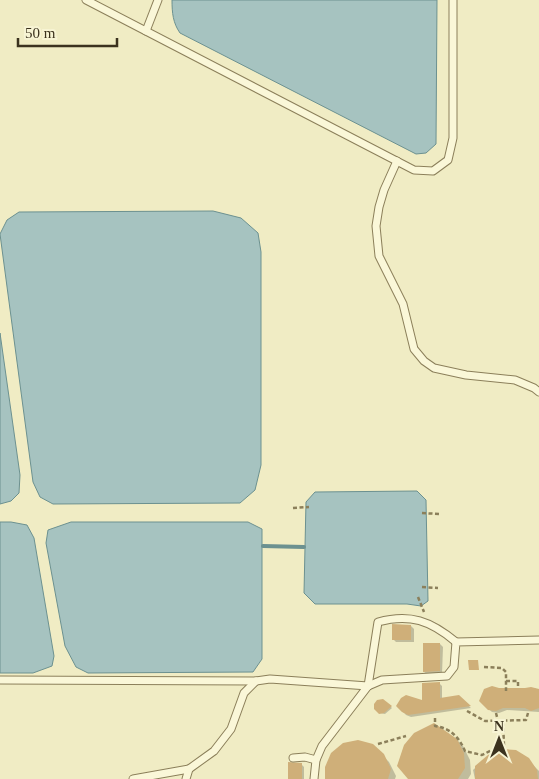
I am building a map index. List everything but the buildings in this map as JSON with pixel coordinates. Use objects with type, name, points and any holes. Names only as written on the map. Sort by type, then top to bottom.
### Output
[{"type":"lane","points":[[86,0],[414,170],[433,171],[448,160],[453,138],[452,0]]},
{"type":"lane","points":[[146,31],[158,0]]},
{"type":"lane","points":[[397,161],[382,198],[376,226],[379,256],[403,304],[414,349],[424,361],[434,368],[466,375],[515,380],[539,392]]},
{"type":"lane","points":[[314,779],[316,760],[322,746],[368,686],[378,622],[394,618],[417,619],[444,632],[456,642],[539,640]]},
{"type":"lane","points":[[0,680],[256,681],[270,679],[368,686],[382,680],[447,676],[454,668],[456,642]]},
{"type":"lane","points":[[133,779],[189,769],[214,750],[231,729],[244,693],[256,681]]},
{"type":"lane","points":[[293,758],[305,757],[316,760]]},
{"type":"lane","points":[[186,779],[189,769]]},
{"type":"path","points":[[293,508],[309,508]]},
{"type":"path","points":[[422,513],[439,514]]},
{"type":"path","points":[[422,587],[438,588]]},
{"type":"path","points":[[418,597],[424,612]]},
{"type":"path","points":[[484,668],[502,668],[506,672],[506,690]]},
{"type":"path","points":[[506,681],[518,681],[518,686]]},
{"type":"path","points":[[466,711],[486,721],[526,720],[528,713]]},
{"type":"path","points":[[496,713],[498,721]]},
{"type":"path","points":[[435,718],[435,726],[449,730],[456,736],[465,751],[482,755],[504,746],[503,721]]},
{"type":"path","points":[[378,744],[406,736]]},
{"type":"water","points":[[172,0],[437,0],[436,144],[426,153],[416,154],[180,33],[173,18]]},
{"type":"water","points":[[213,211],[241,218],[258,233],[261,252],[261,465],[255,490],[240,503],[53,504],[40,497],[33,482],[0,234],[7,220],[19,212]]},
{"type":"water","points":[[0,333],[20,475],[19,493],[11,501],[0,504]]},
{"type":"water","points":[[417,491],[426,500],[428,601],[421,606],[407,604],[315,604],[304,593],[306,502],[315,492]]},
{"type":"water","points":[[0,522],[27,525],[34,538],[54,656],[52,666],[33,673],[0,673]]},
{"type":"water","points":[[71,522],[248,522],[262,529],[262,659],[253,672],[88,673],[76,667],[65,646],[46,543],[48,530]]},
{"type":"waterway","points":[[263,546],[304,547]]}]
